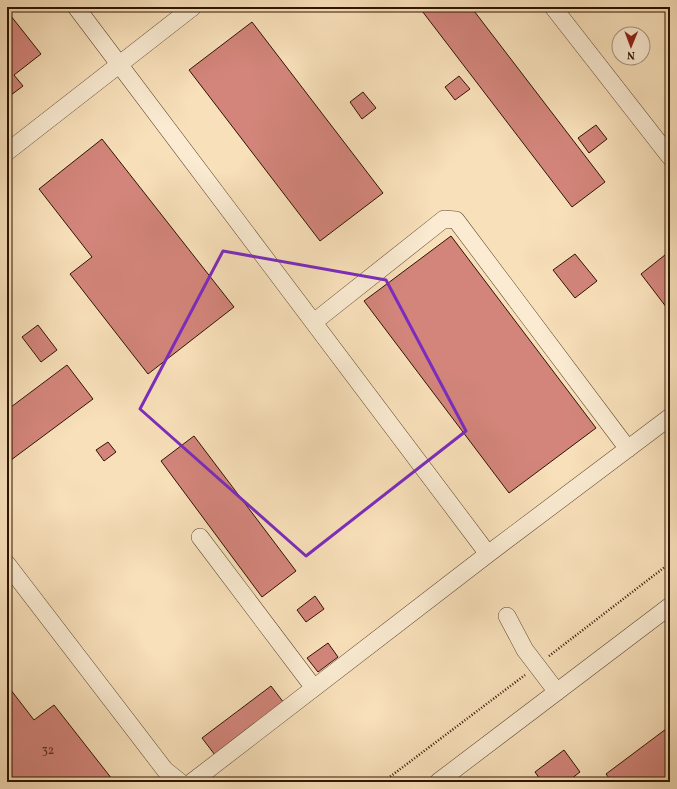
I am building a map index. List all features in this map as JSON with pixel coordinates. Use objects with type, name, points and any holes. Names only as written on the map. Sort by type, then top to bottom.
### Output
[{"type":"street","points":[[76,7],[488,554]]},
{"type":"street","points":[[7,152],[193,7]]},
{"type":"street","points":[[552,7],[670,157]]},
{"type":"street","points":[[314,322],[444,219],[456,220],[628,449]]},
{"type":"street","points":[[192,782],[488,554],[670,417]]},
{"type":"street","points":[[200,537],[314,688]]},
{"type":"street","points":[[7,564],[165,770],[180,782]]},
{"type":"street","points":[[438,782],[670,606]]},
{"type":"street","points":[[507,616],[525,650],[556,692]]},
{"type":"highlighted area","points":[[223,251],[386,280],[466,431],[306,556],[140,409]]},
{"type":"building","points":[[419,7],[471,7],[605,182],[572,207]]},
{"type":"building","points":[[7,11],[41,54],[14,75],[23,86],[7,98]]},
{"type":"building","points":[[252,22],[383,193],[320,241],[189,70]]},
{"type":"building","points":[[459,76],[470,89],[455,100],[445,87]]},
{"type":"building","points":[[363,92],[376,108],[362,119],[350,102]]},
{"type":"building","points":[[596,125],[607,139],[589,153],[578,138]]},
{"type":"building","points":[[102,139],[234,307],[148,374],[70,274],[92,257],[39,189]]},
{"type":"building","points":[[451,236],[596,428],[509,493],[364,301]]},
{"type":"building","points":[[670,251],[670,312],[641,274]]},
{"type":"building","points":[[575,254],[597,281],[575,298],[553,270]]},
{"type":"building","points":[[38,325],[57,350],[41,362],[22,337]]},
{"type":"building","points":[[67,365],[93,399],[7,463],[7,410]]},
{"type":"building","points":[[194,436],[296,571],[262,597],[161,461]]},
{"type":"building","points":[[108,442],[116,452],[104,461],[96,450]]},
{"type":"building","points":[[315,596],[324,609],[306,622],[297,610]]},
{"type":"building","points":[[328,643],[338,657],[318,672],[307,658]]},
{"type":"building","points":[[7,685],[34,720],[54,705],[112,779],[108,782],[7,782]]},
{"type":"building","points":[[271,686],[284,703],[215,755],[202,738]]},
{"type":"building","points":[[670,726],[670,782],[612,782],[606,774]]},
{"type":"building","points":[[564,750],[580,772],[567,782],[542,782],[535,772]]}]
